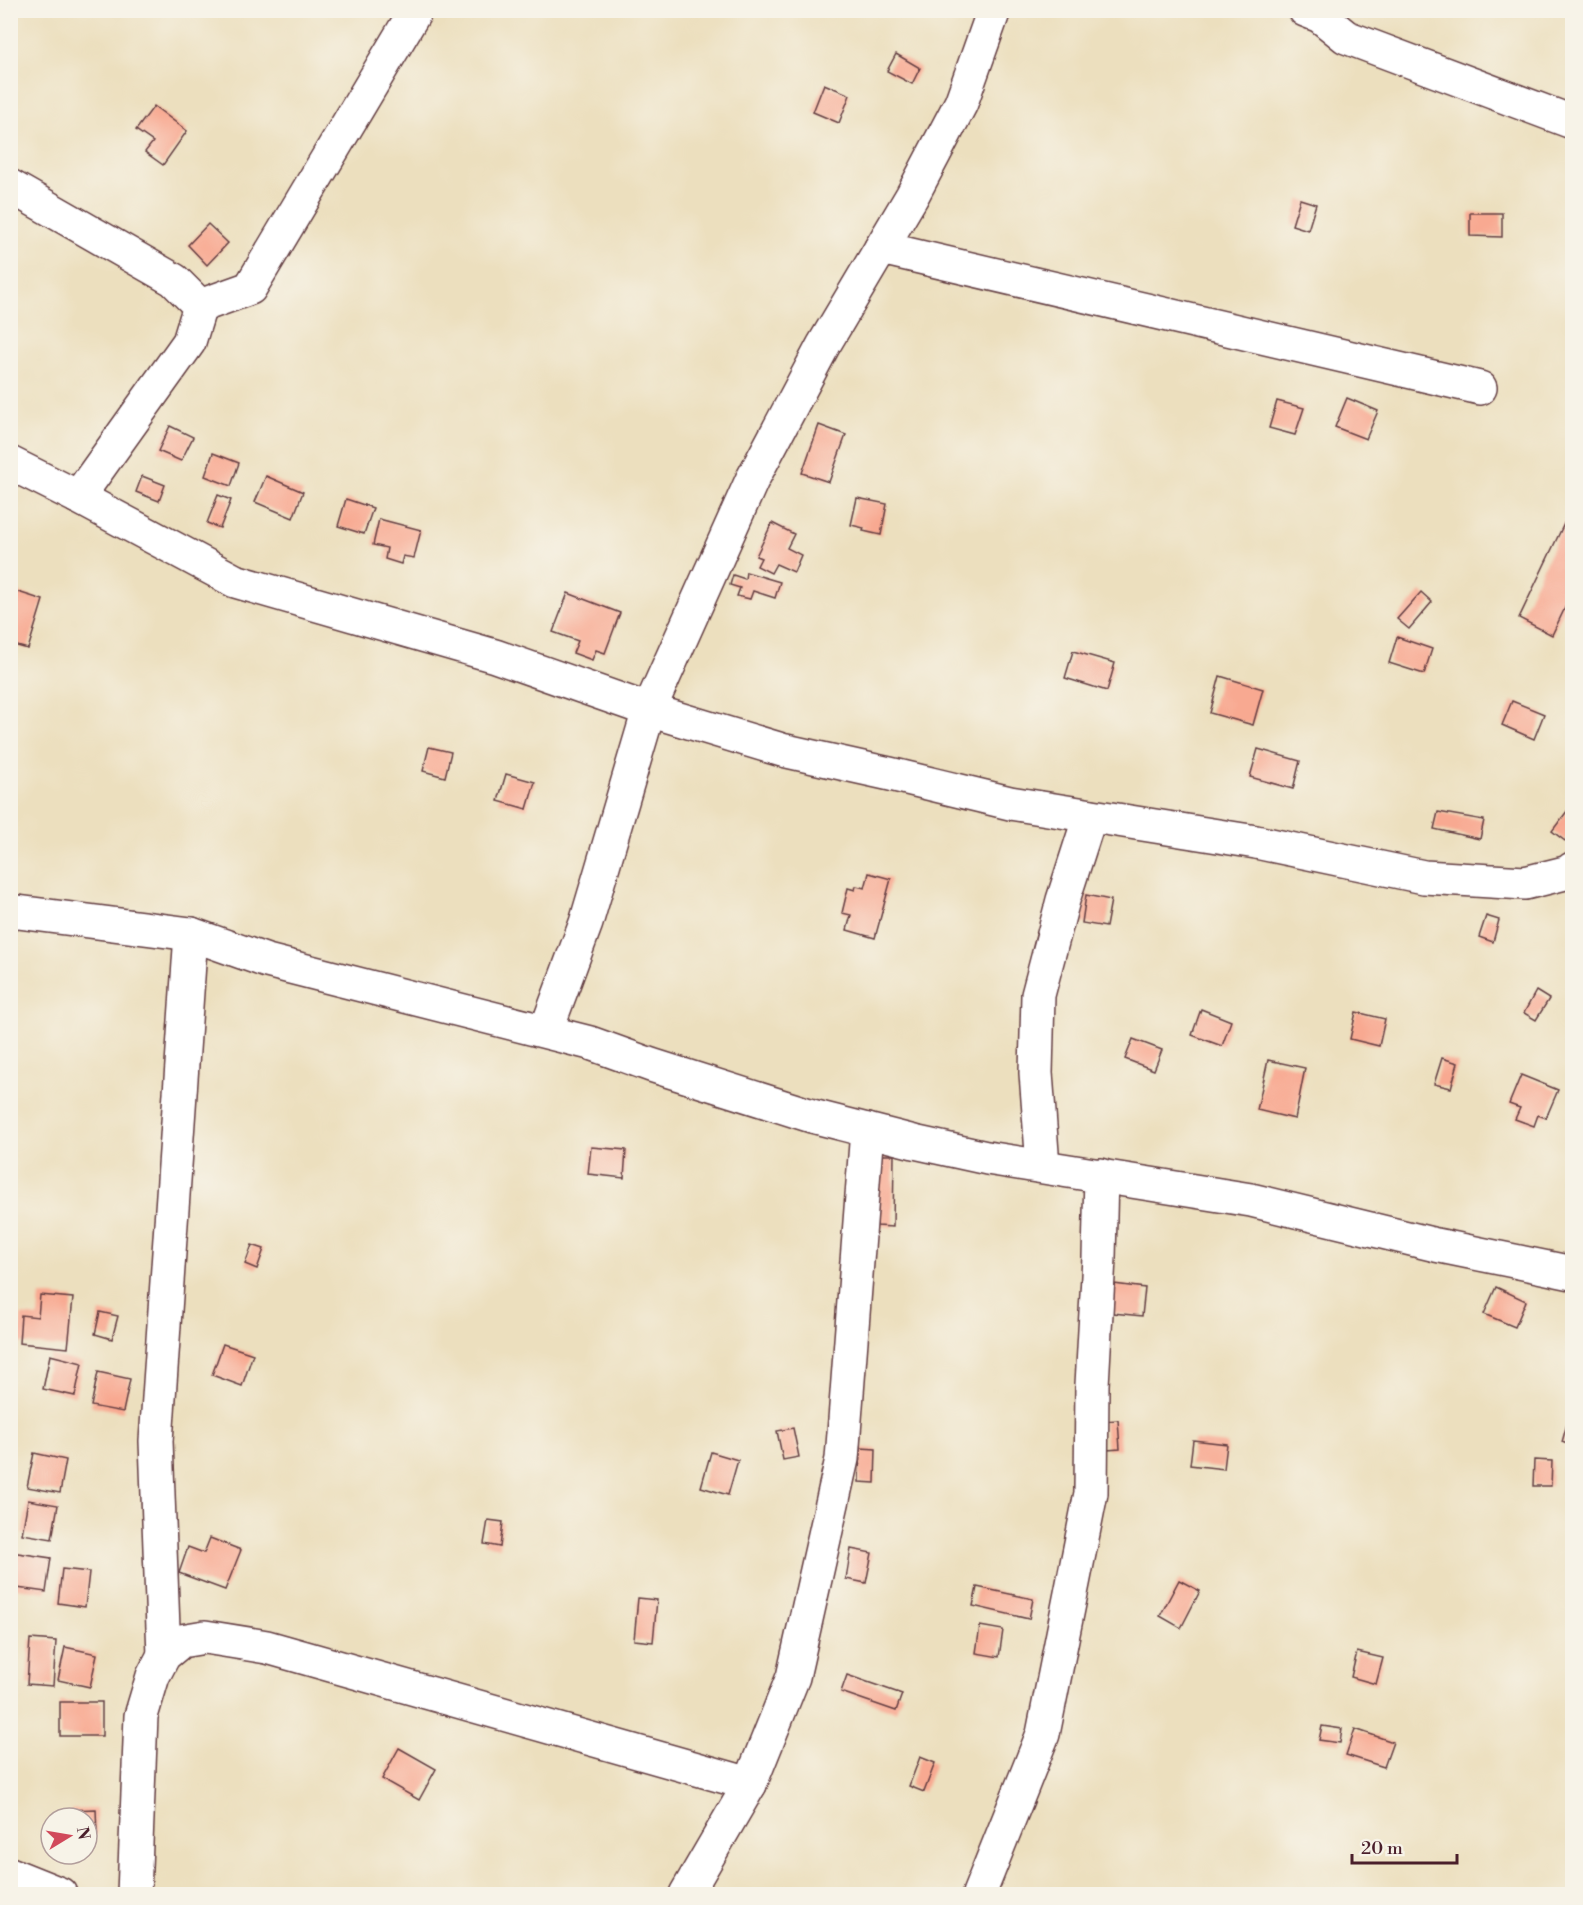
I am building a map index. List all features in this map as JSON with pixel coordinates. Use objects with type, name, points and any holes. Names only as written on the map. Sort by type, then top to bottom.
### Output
[{"type":"street","points":[[200,306],[250,288],[416,10]]},
{"type":"street","points":[[546,1031],[586,923],[649,710],[752,480],[823,346],[912,196],[961,103],[994,10]]},
{"type":"street","points":[[1305,10],[1320,16],[1346,37],[1572,122]]},
{"type":"street","points":[[10,186],[174,280],[200,306]]},
{"type":"street","points":[[881,248],[1480,388]]},
{"type":"street","points":[[78,497],[189,342],[200,306]]},
{"type":"street","points":[[10,463],[235,581],[495,656],[649,710],[782,750],[1010,803],[1256,842],[1424,877],[1525,884],[1569,872],[1572,869]]},
{"type":"street","points":[[1043,1166],[1036,1072],[1038,995],[1063,900],[1090,816]]},
{"type":"street","points":[[10,911],[191,934],[267,961],[590,1043],[651,1065],[812,1116],[987,1158],[1251,1200],[1436,1245],[1572,1273]]},
{"type":"street","points":[[164,1655],[156,1441],[191,934]]},
{"type":"street","points":[[686,1894],[750,1784],[793,1677],[842,1459],[867,1130]]},
{"type":"street","points":[[979,1894],[1044,1734],[1091,1493],[1092,1385],[1101,1175]]},
{"type":"street","points":[[134,1894],[141,1716],[153,1676],[164,1655],[181,1641],[205,1637],[267,1647],[750,1784]]},
{"type":"street","points":[[10,1875],[60,1894]]},
{"type":"building","points":[[896,54],[920,68],[912,84],[887,71]]},
{"type":"building","points":[[824,84],[850,95],[839,123],[813,112]]},
{"type":"building","points":[[154,106],[187,131],[163,165],[145,152],[153,142],[136,130]]},
{"type":"building","points":[[1300,199],[1316,204],[1308,230],[1292,225]]},
{"type":"building","points":[[1470,213],[1502,213],[1502,237],[1470,236]]},
{"type":"building","points":[[208,224],[228,243],[207,265],[188,245]]},
{"type":"building","points":[[1347,398],[1378,411],[1366,439],[1335,427]]},
{"type":"building","points":[[1277,401],[1304,408],[1295,435],[1269,428]]},
{"type":"building","points":[[819,425],[846,435],[829,482],[802,473]]},
{"type":"building","points":[[170,426],[193,437],[181,461],[158,451]]},
{"type":"building","points":[[213,453],[239,463],[231,486],[205,476]]},
{"type":"building","points":[[142,476],[165,485],[159,501],[136,492]]},
{"type":"building","points":[[266,476],[303,492],[293,518],[255,502]]},
{"type":"building","points":[[218,495],[231,500],[220,528],[207,523]]},
{"type":"building","points":[[857,498],[887,504],[881,535],[863,531],[864,528],[851,525]]},
{"type":"building","points":[[346,499],[373,508],[364,534],[338,526]]},
{"type":"building","points":[[1572,507],[1572,593],[1552,635],[1519,618]]},
{"type":"building","points":[[379,519],[421,530],[414,558],[403,556],[401,564],[385,559],[387,548],[373,545]]},
{"type":"building","points":[[772,523],[794,534],[787,548],[801,555],[794,572],[776,564],[771,573],[757,566],[761,558],[756,556]]},
{"type":"building","points":[[746,572],[780,582],[775,598],[753,591],[750,599],[737,596],[740,588],[730,585],[733,575],[745,579]]},
{"type":"building","points":[[15,591],[43,600],[28,649],[10,644],[10,609]]},
{"type":"building","points":[[1421,592],[1432,602],[1409,629],[1397,619]]},
{"type":"building","points":[[568,593],[620,613],[605,653],[596,650],[592,660],[573,653],[578,641],[553,632]]},
{"type":"building","points":[[1397,637],[1432,649],[1424,674],[1389,663]]},
{"type":"building","points":[[1073,651],[1115,663],[1107,691],[1065,678]]},
{"type":"building","points":[[1220,676],[1263,689],[1253,725],[1210,713]]},
{"type":"building","points":[[1512,701],[1544,714],[1534,739],[1502,725]]},
{"type":"building","points":[[429,747],[451,752],[445,777],[423,771]]},
{"type":"building","points":[[1258,749],[1300,761],[1293,789],[1250,777]]},
{"type":"building","points":[[506,774],[535,782],[527,809],[498,801]]},
{"type":"building","points":[[1571,806],[1572,832],[1565,841],[1552,831]]},
{"type":"building","points":[[1438,812],[1484,820],[1480,839],[1434,829]]},
{"type":"building","points":[[869,873],[891,879],[875,938],[847,930],[851,915],[842,913],[848,888],[855,890],[856,886],[865,888]]},
{"type":"building","points":[[1086,895],[1111,900],[1106,927],[1082,923]]},
{"type":"building","points":[[1486,916],[1499,920],[1493,942],[1479,937]]},
{"type":"building","points":[[1536,991],[1549,999],[1536,1020],[1524,1013]]},
{"type":"building","points":[[1201,1009],[1231,1021],[1222,1046],[1192,1035]]},
{"type":"building","points":[[1356,1012],[1385,1019],[1379,1046],[1350,1039]]},
{"type":"building","points":[[1133,1039],[1162,1050],[1154,1070],[1125,1059]]},
{"type":"building","points":[[1442,1058],[1458,1063],[1451,1088],[1434,1084]]},
{"type":"building","points":[[1268,1060],[1305,1068],[1295,1119],[1257,1110]]},
{"type":"building","points":[[1521,1075],[1558,1090],[1546,1118],[1538,1115],[1534,1126],[1515,1119],[1520,1108],[1509,1104]]},
{"type":"building","points":[[591,1147],[626,1150],[624,1178],[588,1174]]},
{"type":"building","points":[[879,1155],[894,1155],[893,1227],[877,1226]]},
{"type":"building","points":[[252,1245],[264,1249],[257,1269],[245,1264]]},
{"type":"building","points":[[1106,1283],[1145,1288],[1142,1316],[1103,1312]]},
{"type":"building","points":[[1496,1287],[1526,1301],[1515,1327],[1484,1314]]},
{"type":"building","points":[[40,1295],[73,1298],[68,1348],[19,1343],[21,1315],[38,1317]]},
{"type":"building","points":[[100,1312],[118,1316],[112,1339],[95,1334]]},
{"type":"building","points":[[223,1344],[253,1354],[242,1386],[212,1375]]},
{"type":"building","points":[[50,1355],[82,1363],[75,1396],[43,1389]]},
{"type":"building","points":[[98,1372],[130,1379],[123,1412],[91,1406]]},
{"type":"building","points":[[1572,1406],[1572,1446],[1562,1442]]},
{"type":"building","points":[[1118,1420],[1120,1449],[1107,1450],[1104,1421]]},
{"type":"building","points":[[793,1428],[799,1457],[783,1460],[777,1431]]},
{"type":"building","points":[[1193,1440],[1227,1444],[1224,1469],[1190,1465]]},
{"type":"building","points":[[860,1448],[876,1449],[875,1483],[859,1482]]},
{"type":"building","points":[[711,1452],[738,1460],[728,1495],[701,1487]]},
{"type":"building","points":[[34,1453],[66,1460],[60,1493],[27,1487]]},
{"type":"building","points":[[1534,1460],[1552,1461],[1551,1486],[1533,1486]]},
{"type":"building","points":[[28,1500],[58,1505],[52,1539],[22,1534]]},
{"type":"building","points":[[488,1520],[503,1522],[500,1547],[484,1544]]},
{"type":"building","points":[[210,1538],[241,1550],[225,1590],[179,1573],[188,1547],[204,1553]]},
{"type":"building","points":[[851,1549],[872,1553],[866,1583],[846,1579]]},
{"type":"building","points":[[11,1552],[51,1558],[46,1592],[10,1587]]},
{"type":"building","points":[[62,1569],[89,1572],[85,1607],[58,1603]]},
{"type":"building","points":[[1179,1580],[1200,1591],[1181,1628],[1160,1616]]},
{"type":"building","points":[[977,1587],[1033,1599],[1029,1619],[973,1606]]},
{"type":"building","points":[[638,1598],[657,1600],[653,1642],[634,1640]]},
{"type":"building","points":[[980,1626],[1003,1630],[999,1657],[976,1653]]},
{"type":"building","points":[[30,1639],[56,1641],[53,1686],[27,1684]]},
{"type":"building","points":[[65,1647],[97,1654],[90,1687],[58,1680]]},
{"type":"building","points":[[1357,1652],[1383,1658],[1376,1684],[1351,1677]]},
{"type":"building","points":[[847,1675],[902,1694],[896,1711],[841,1692]]},
{"type":"building","points":[[60,1702],[102,1702],[102,1736],[60,1736]]},
{"type":"building","points":[[1322,1726],[1342,1729],[1340,1743],[1319,1740]]},
{"type":"building","points":[[1355,1729],[1393,1742],[1384,1767],[1346,1755]]},
{"type":"building","points":[[399,1748],[436,1769],[419,1800],[382,1779]]},
{"type":"building","points":[[920,1757],[935,1763],[924,1792],[909,1786]]}]
